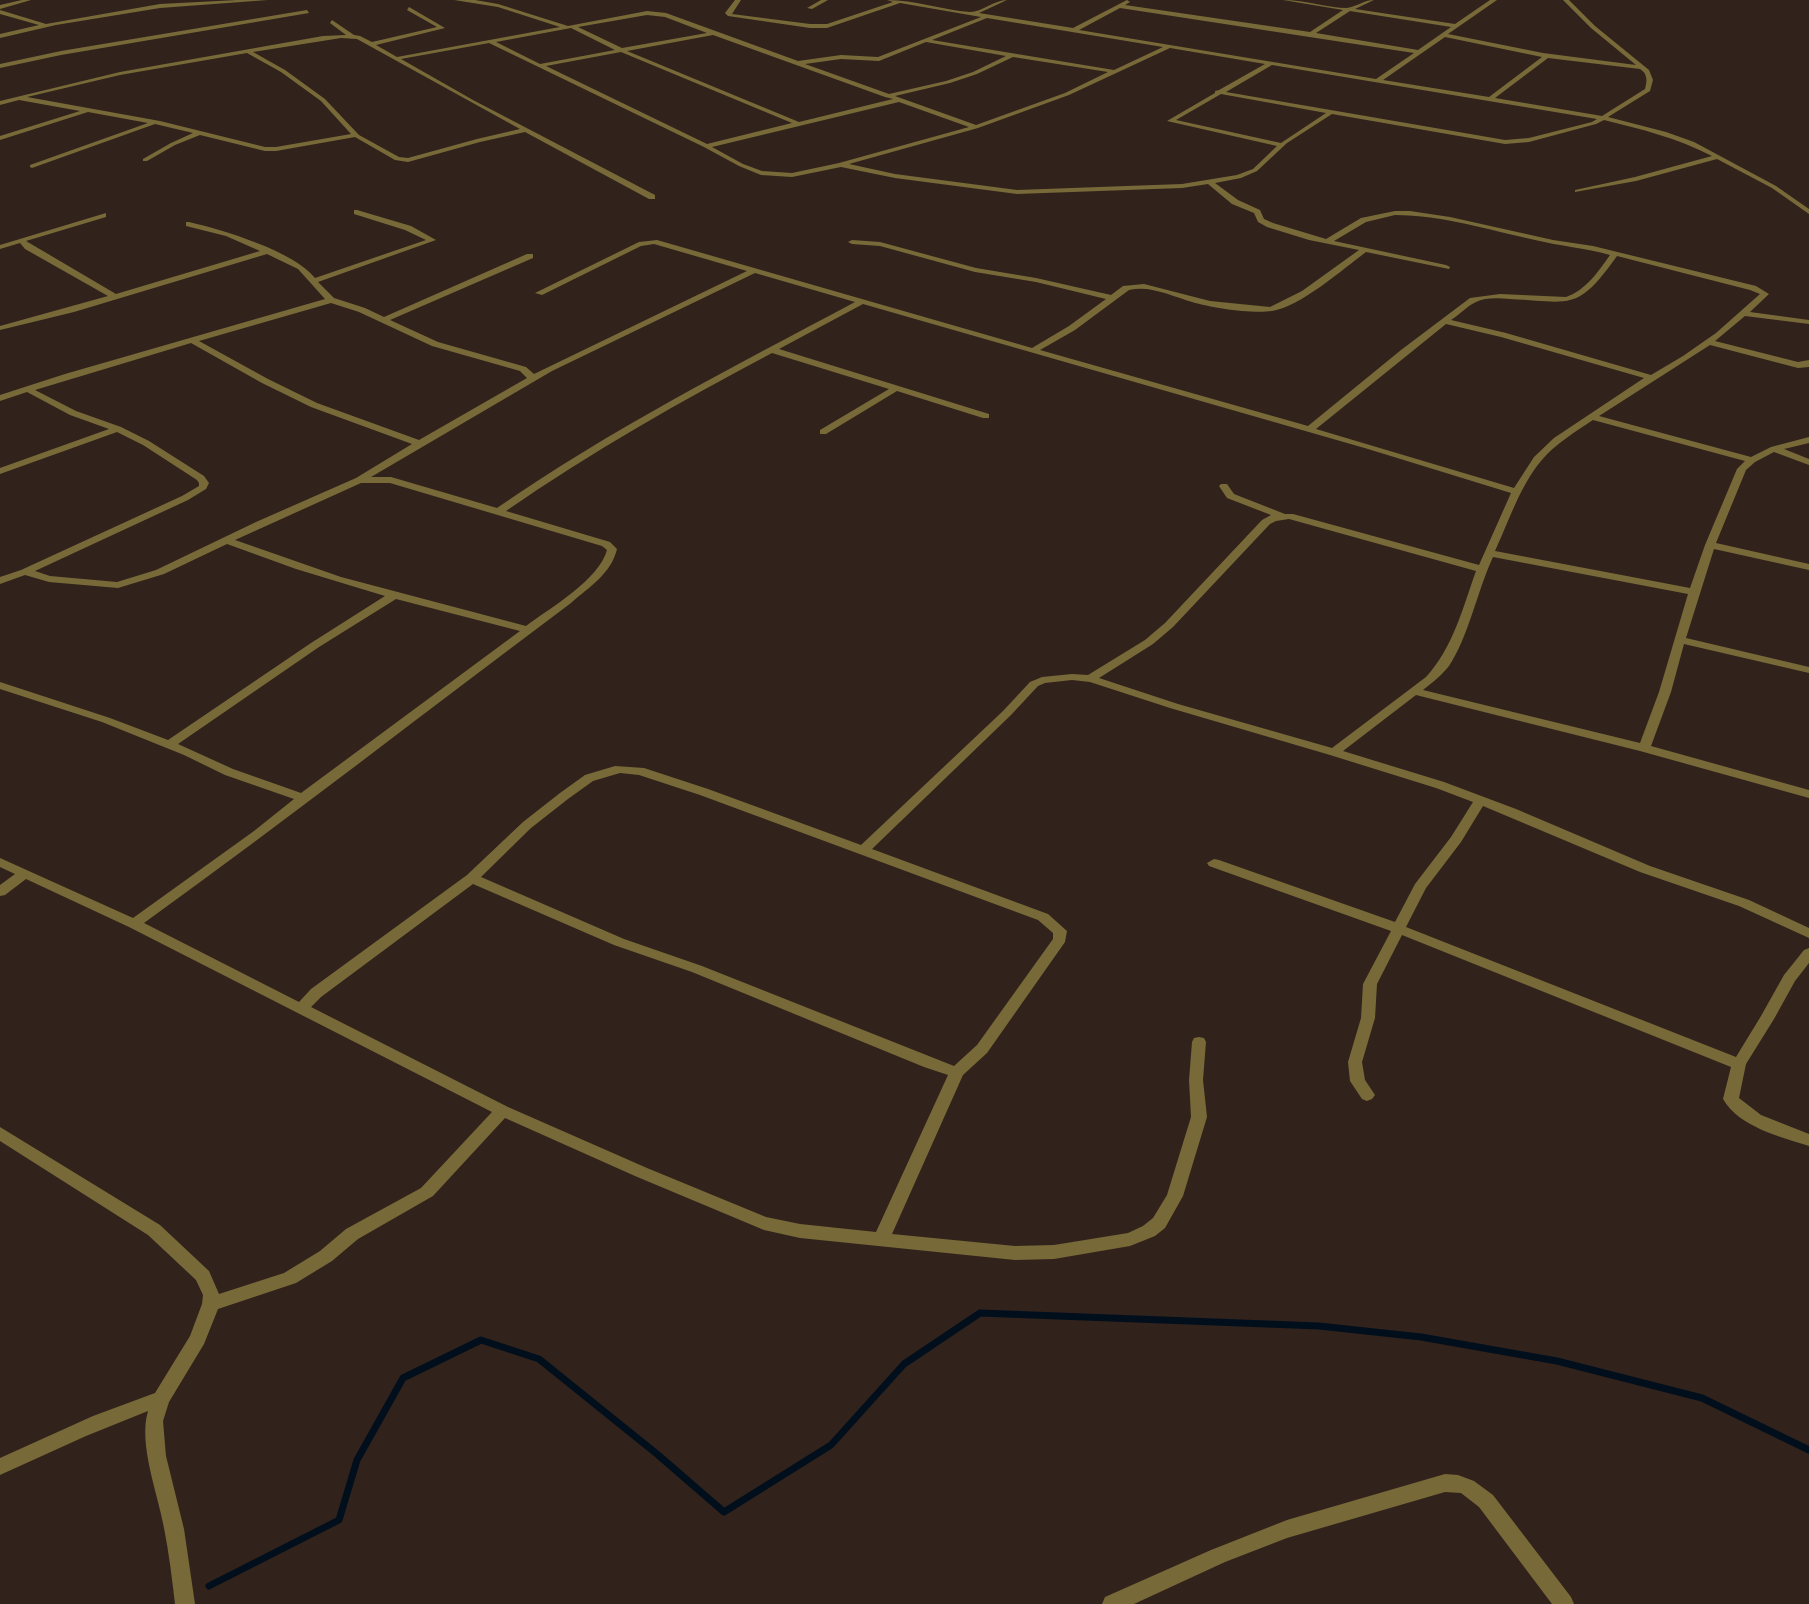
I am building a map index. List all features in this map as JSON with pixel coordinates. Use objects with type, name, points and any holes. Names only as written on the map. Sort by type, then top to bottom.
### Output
[{"type":"street","points":[[0,7],[28,0]]},
{"type":"street","points":[[0,36],[190,0]]},
{"type":"street","points":[[176,4],[264,0]]},
{"type":"street","points":[[457,0],[504,7],[570,27],[799,124]]},
{"type":"street","points":[[738,0],[728,13],[730,15],[819,26],[843,22],[899,2]]},
{"type":"street","points":[[810,8],[825,0]]},
{"type":"street","points":[[890,0],[1604,118],[1682,138],[1774,187],[1809,212]]},
{"type":"street","points":[[928,7],[942,0]]},
{"type":"street","points":[[974,13],[1004,0]]},
{"type":"street","points":[[1072,31],[1132,0]]},
{"type":"street","points":[[1286,0],[1456,26]]},
{"type":"street","points":[[1311,34],[1346,10],[1371,0]]},
{"type":"street","points":[[1378,80],[1494,0]]},
{"type":"street","points":[[1217,92],[1511,142],[1574,128],[1604,118],[1648,90],[1650,80],[1648,71],[1593,27],[1566,0]]},
{"type":"street","points":[[1120,6],[1420,52]]},
{"type":"street","points":[[372,44],[442,28],[410,9]]},
{"type":"street","points":[[0,12],[46,26]]},
{"type":"street","points":[[0,66],[61,53],[307,12]]},
{"type":"street","points":[[398,58],[633,14],[656,14],[976,127]]},
{"type":"street","points":[[797,64],[841,58],[879,59],[988,16]]},
{"type":"street","points":[[332,22],[352,36],[372,44],[471,101],[652,197]]},
{"type":"street","points":[[542,65],[713,33]]},
{"type":"street","points":[[1445,35],[1548,55],[1604,64],[1642,67]]},
{"type":"street","points":[[0,103],[38,91],[120,74],[248,51],[352,36]]},
{"type":"street","points":[[928,41],[1116,72]]},
{"type":"street","points":[[491,42],[542,65],[741,165],[770,174],[792,175],[840,165],[976,127],[1067,94],[1169,46]]},
{"type":"street","points":[[248,51],[283,72],[323,100],[356,134],[397,160],[526,130]]},
{"type":"street","points":[[887,96],[948,82],[975,73],[1012,55]]},
{"type":"street","points":[[1491,98],[1548,55]]},
{"type":"street","points":[[1271,63],[1217,92],[1170,121],[1282,144]]},
{"type":"street","points":[[0,95],[155,122],[242,144],[270,149],[356,134]]},
{"type":"street","points":[[706,146],[898,100]]},
{"type":"street","points":[[0,138],[91,110]]},
{"type":"street","points":[[840,165],[895,176],[1017,192],[1182,186],[1211,183],[1238,177],[1254,170],[1264,163],[1282,144],[1331,112]]},
{"type":"street","points":[[32,166],[155,122]]},
{"type":"street","points":[[145,160],[173,144],[200,133]]},
{"type":"street","points":[[1577,191],[1636,179],[1717,157]]},
{"type":"street","points":[[1211,183],[1235,202],[1258,212],[1264,223],[1304,236],[1446,268]]},
{"type":"street","points":[[315,281],[432,240],[401,225],[357,212]]},
{"type":"street","points":[[1328,241],[1364,220],[1387,214],[1410,213],[1615,254],[1765,292],[1719,335],[1557,440],[1541,455],[1530,467],[1516,492],[1482,569],[1454,645],[1444,664],[1414,691],[1334,752]]},
{"type":"street","points":[[0,247],[103,215]]},
{"type":"street","points":[[188,224],[229,234],[301,267],[315,281],[323,294],[331,300],[362,310],[435,344],[522,369],[549,369]]},
{"type":"street","points":[[22,241],[28,247],[115,297]]},
{"type":"street","points":[[540,293],[639,244],[648,242],[662,244],[1421,462],[1516,492]]},
{"type":"street","points":[[852,242],[880,244],[976,270],[1036,280],[1112,298]]},
{"type":"street","points":[[1034,350],[1072,328],[1126,288],[1139,286],[1201,302],[1241,307],[1277,308],[1310,288],[1364,250]]},
{"type":"street","points":[[0,328],[115,297],[266,252]]},
{"type":"street","points":[[1309,430],[1465,305],[1482,297],[1505,294],[1554,299],[1575,296],[1587,288],[1615,254]]},
{"type":"street","points":[[384,320],[530,256]]},
{"type":"street","points":[[25,572],[50,579],[118,585],[160,572],[358,480],[549,369],[754,271]]},
{"type":"street","points":[[0,398],[331,300]]},
{"type":"street","points":[[498,512],[590,449],[735,368],[863,301]]},
{"type":"street","points":[[1742,313],[1809,322],[1809,327]]},
{"type":"street","points":[[1444,321],[1503,335],[1652,378]]},
{"type":"street","points":[[191,340],[265,381],[314,405],[420,444]]},
{"type":"street","points":[[1708,342],[1798,365],[1809,363]]},
{"type":"street","points":[[772,350],[986,416]]},
{"type":"street","points":[[522,369],[533,378]]},
{"type":"street","points":[[823,432],[896,388]]},
{"type":"street","points":[[0,581],[25,572],[185,498],[203,487],[204,484],[201,478],[146,443],[73,413],[26,390]]},
{"type":"street","points":[[1592,417],[1752,460]]},
{"type":"street","points":[[0,470],[118,430]]},
{"type":"street","points":[[1644,748],[1682,640],[1694,592],[1710,546],[1742,470],[1752,460],[1774,449],[1809,440]]},
{"type":"street","points":[[1774,449],[1809,462]]},
{"type":"street","points":[[378,468],[391,480]]},
{"type":"street","points":[[134,924],[244,845],[303,798],[567,601],[606,566],[612,549],[606,544],[391,480],[358,480]]},
{"type":"street","points":[[1224,486],[1230,496],[1282,516],[1311,521],[1482,569]]},
{"type":"street","points":[[1091,679],[1099,672],[1149,642],[1169,625],[1266,522],[1282,516]]},
{"type":"street","points":[[226,540],[270,558],[394,595],[528,630]]},
{"type":"street","points":[[1710,546],[1809,567]]},
{"type":"street","points":[[1490,552],[1694,592]]},
{"type":"street","points":[[169,745],[315,645],[394,595]]},
{"type":"street","points":[[1682,640],[1809,670]]},
{"type":"street","points":[[864,850],[1007,713],[1034,684],[1053,678],[1091,679],[1174,706],[1440,785],[1645,868],[1744,903],[1809,933]]},
{"type":"street","points":[[0,685],[106,720],[230,772],[303,798]]},
{"type":"street","points":[[1414,691],[1644,748],[1809,794]]},
{"type":"street","points":[[302,1009],[316,993],[472,878],[528,825],[564,796],[589,778],[619,769],[640,771],[704,792],[1043,917],[1060,931],[1060,939],[982,1048],[957,1072],[919,1152],[882,1238]]},
{"type":"street","points":[[1367,1095],[1358,1081],[1355,1062],[1368,1018],[1370,984],[1397,928],[1420,887],[1456,839],[1480,800]]},
{"type":"street","points":[[0,862],[134,924],[503,1111],[641,1172],[764,1223],[800,1230],[1015,1252],[1054,1252],[1130,1239],[1149,1231],[1159,1223],[1174,1196],[1199,1117],[1196,1080],[1199,1042]]},
{"type":"street","points":[[1214,863],[1397,928],[1739,1064]]},
{"type":"street","points":[[0,892],[24,874]]},
{"type":"street","points":[[472,878],[620,942],[697,969],[930,1063],[957,1072]]},
{"type":"street","points":[[1809,953],[1789,978],[1767,1019],[1747,1049],[1739,1064],[1731,1099],[1737,1108],[1747,1115],[1809,1140]]},
{"type":"street","points":[[211,1304],[290,1278],[326,1256],[352,1234],[413,1202],[427,1192],[503,1111]]},
{"type":"street","points":[[0,1133],[154,1230],[203,1276],[211,1295],[211,1304],[198,1339],[161,1399],[154,1421],[157,1456],[174,1529],[185,1604]]},
{"type":"street","points":[[0,1467],[90,1425],[132,1408],[161,1399]]},
{"type":"street","points":[[1112,1604],[1218,1556],[1287,1529],[1445,1483],[1459,1483],[1470,1487],[1486,1500],[1564,1604]]},
{"type":"waterway","points":[[209,1586],[339,1520],[357,1460],[403,1378],[481,1340],[539,1359],[657,1454],[724,1512],[831,1445],[904,1364],[980,1313],[1319,1326],[1421,1337],[1557,1361],[1702,1398],[1809,1450]]}]
